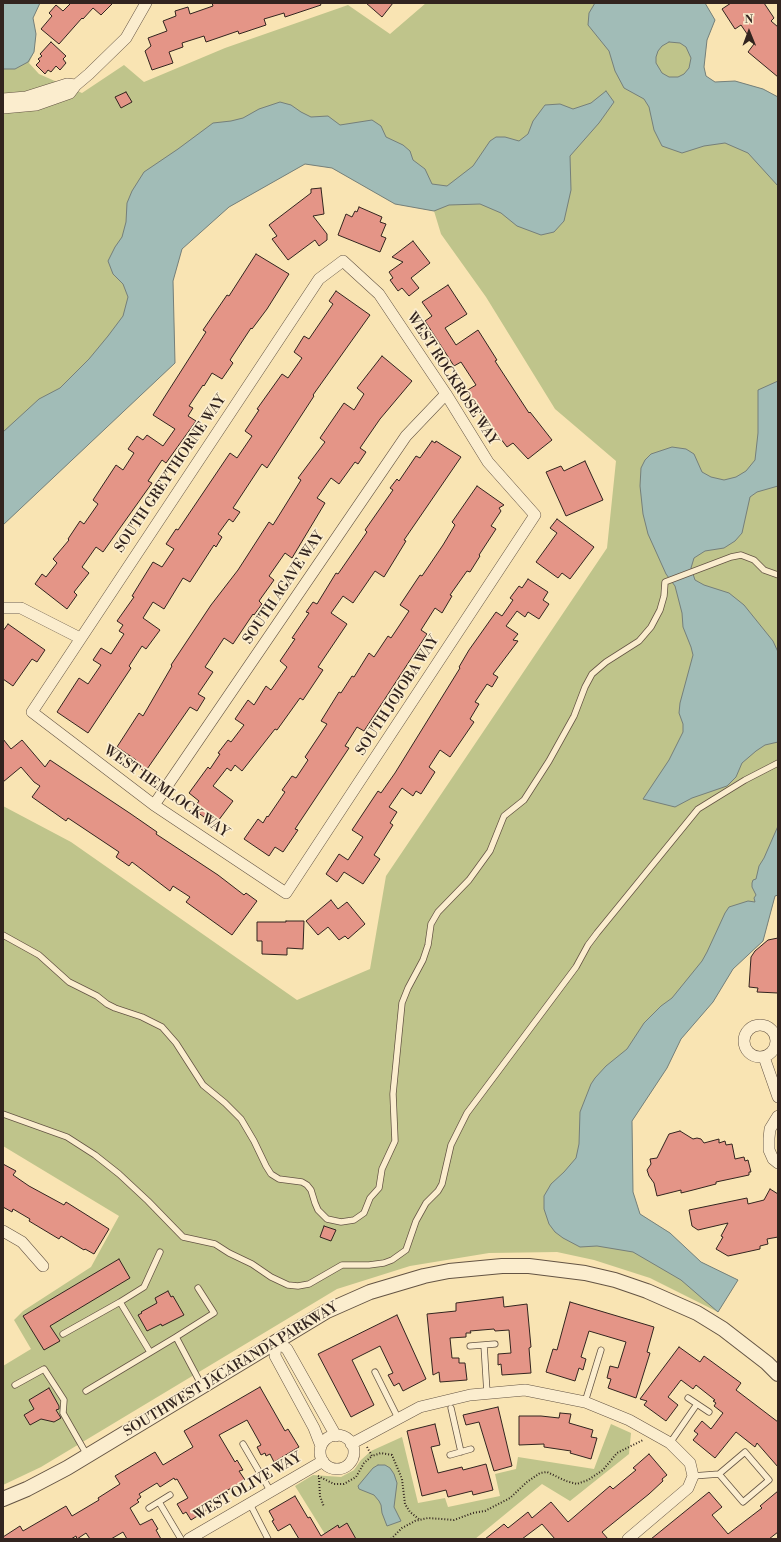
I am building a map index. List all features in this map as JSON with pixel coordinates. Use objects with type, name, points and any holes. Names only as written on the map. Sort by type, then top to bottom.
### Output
[{"type":"street","points":[[3,108],[36,105],[56,99],[70,92],[76,84],[89,74],[126,38],[146,3]]},
{"type":"street","points":[[3,99],[26,97],[67,84],[76,84]]},
{"type":"street","name":"WEST ROCKROSE WAY","points":[[343,261],[379,294],[446,394],[488,462],[534,515]]},
{"type":"street","name":"SOUTH GREYTHORNE WAY","points":[[32,712],[319,279],[343,261]]},
{"type":"street","name":"SOUTH AGAVE WAY","points":[[154,805],[406,436],[446,394]]},
{"type":"street","name":"SOUTH JOJOBA WAY","points":[[286,893],[534,515]]},
{"type":"street","points":[[3,608],[21,608],[80,638]]},
{"type":"street","name":"WEST HEMLOCK WAY","points":[[32,712],[154,805],[286,893]]},
{"type":"street","points":[[764,1057],[778,1097]]},
{"type":"street","points":[[778,1116],[770,1129],[769,1138],[769,1150],[773,1159],[778,1163]]},
{"type":"street","points":[[3,1231],[22,1242],[43,1266]]},
{"type":"street","name":"SOUTHWEST JACARANDA PARKWAY","points":[[3,1499],[27,1490],[328,1311],[370,1292],[424,1276],[461,1270],[502,1266],[529,1266],[585,1273],[615,1280],[698,1313],[723,1329],[767,1363],[778,1374]]},
{"type":"street","points":[[276,1341],[287,1349],[336,1436]]},
{"type":"street","points":[[276,1341],[275,1356],[314,1428],[321,1446]]},
{"type":"street","points":[[321,1446],[327,1438],[336,1436],[342,1436],[351,1444],[420,1407],[470,1394],[525,1390],[585,1402],[629,1420],[670,1443],[690,1463],[693,1476],[688,1488],[634,1537]]},
{"type":"street","name":"WEST OLIVE WAY","points":[[321,1446],[320,1451],[323,1462],[330,1468],[336,1469],[346,1467],[352,1459],[353,1448],[351,1444]]},
{"type":"street","name":"WEST OLIVE WAY","points":[[189,1539],[323,1462]]},
{"type":"lane","points":[[3,935],[39,955],[70,982],[97,996],[107,1004],[142,1017],[162,1027],[169,1034],[203,1085],[225,1103],[241,1119],[271,1174],[279,1179],[302,1182],[307,1185],[311,1190],[314,1204],[327,1219],[340,1222],[354,1220],[364,1213],[370,1198],[379,1188],[382,1169],[395,1140],[393,1094],[402,1003],[423,960],[428,945],[431,924],[438,912],[462,888],[490,851],[504,816],[524,800],[549,761],[574,716],[585,687],[592,674],[606,662],[639,641],[651,627],[660,610],[666,582],[731,557],[741,555],[754,560],[764,570],[778,575]]},
{"type":"lane","points":[[3,1114],[67,1137],[96,1155],[119,1174],[148,1200],[183,1237],[215,1244],[288,1285],[298,1286],[310,1284],[342,1265],[369,1265],[384,1263],[392,1260],[406,1250],[416,1220],[426,1203],[438,1191],[442,1184],[451,1145],[467,1113],[576,967],[588,945],[597,933],[698,809],[739,784],[778,763]]},
{"type":"lane","points":[[63,1334],[144,1287],[160,1252]]},
{"type":"lane","points":[[86,1391],[214,1313],[198,1288]]},
{"type":"lane","points":[[120,1302],[150,1352]]},
{"type":"lane","points":[[176,1337],[202,1386]]},
{"type":"lane","points":[[470,1346],[495,1344]]},
{"type":"lane","points":[[484,1345],[487,1393]]},
{"type":"lane","points":[[585,1402],[601,1350]]},
{"type":"lane","points":[[15,1385],[44,1369],[64,1400],[63,1413],[87,1455]]},
{"type":"lane","points":[[376,1372],[398,1418]]},
{"type":"lane","points":[[298,1400],[312,1393]]},
{"type":"lane","points":[[688,1398],[708,1412]]},
{"type":"lane","points":[[670,1443],[697,1404]]},
{"type":"lane","points":[[451,1408],[461,1452]]},
{"type":"lane","points":[[243,1444],[271,1492]]},
{"type":"lane","points":[[450,1455],[471,1449]]},
{"type":"lane","points":[[693,1476],[719,1474],[745,1452],[769,1480],[743,1502],[719,1474]]},
{"type":"lane","points":[[149,1508],[170,1495]]},
{"type":"lane","points":[[159,1502],[180,1539]]},
{"type":"lane","points":[[250,1504],[268,1539]]},
{"type":"path","points":[[362,1438],[372,1456]]},
{"type":"path","points":[[391,1539],[402,1528],[420,1520],[428,1518],[454,1520],[466,1517],[473,1513],[485,1512],[510,1498],[527,1482],[540,1473],[547,1472],[566,1481],[577,1484],[588,1480],[603,1470],[617,1453],[644,1440]]},
{"type":"path","points":[[319,1478],[334,1484],[344,1484],[356,1477],[364,1463],[372,1456],[381,1453],[392,1455],[402,1479],[405,1504],[410,1512],[420,1520]]},
{"type":"path","points":[[312,1468],[319,1478],[320,1496],[324,1507]]},
{"type":"green space","points":[[3,3],[40,3],[33,18],[36,34],[34,52],[29,63],[39,74],[82,93],[124,65],[144,82],[225,48],[348,5],[390,34],[426,3],[705,3],[715,20],[707,40],[704,67],[706,76],[715,82],[735,81],[763,89],[778,97],[778,895],[775,896],[763,941],[733,969],[713,1002],[681,1039],[667,1068],[632,1121],[633,1192],[640,1214],[670,1233],[701,1262],[738,1280],[718,1312],[650,1278],[594,1260],[557,1252],[489,1253],[410,1266],[337,1289],[41,1467],[3,1485],[3,1366],[31,1349],[14,1320],[23,1311],[91,1267],[119,1216],[3,1146],[3,806],[71,842],[297,1000],[370,969],[386,876],[607,548],[616,461],[555,409],[486,297],[441,234],[434,211],[395,204],[332,168],[305,164],[229,207],[182,248],[173,281],[175,363],[3,525]]},
{"type":"green space","points":[[611,1424],[631,1433],[629,1454],[570,1501],[542,1484],[475,1539],[328,1539],[295,1486],[313,1475],[341,1477],[354,1470],[361,1460],[371,1451],[402,1437],[418,1503],[445,1498],[448,1507],[500,1496],[495,1474],[516,1469],[518,1457],[594,1469]]},
{"type":"water","points":[[3,3],[40,3],[33,18],[36,34],[34,52],[28,62],[15,69],[3,69]]},
{"type":"water","points":[[595,3],[705,3],[715,20],[707,40],[704,67],[706,76],[715,82],[735,81],[763,89],[778,97],[778,186],[748,153],[725,143],[704,146],[682,153],[662,146],[654,130],[649,107],[644,99],[624,88],[615,71],[609,51],[588,25],[589,13]],"holes":[[[669,42],[680,43],[686,47],[691,58],[689,68],[684,74],[678,77],[669,77],[662,73],[656,63],[656,57],[662,46]]]},
{"type":"water","points":[[606,91],[614,102],[599,123],[570,156],[571,190],[564,221],[554,232],[541,235],[517,226],[501,213],[480,204],[449,205],[434,211],[395,204],[332,168],[305,164],[229,207],[182,249],[173,281],[175,363],[3,525],[3,432],[39,399],[60,388],[89,359],[123,316],[128,297],[123,284],[113,274],[108,261],[122,237],[126,222],[127,203],[132,191],[144,172],[213,123],[243,118],[259,109],[280,102],[291,105],[311,117],[328,116],[340,125],[372,120],[381,126],[386,137],[403,145],[410,151],[413,160],[425,169],[432,184],[447,186],[473,166],[490,141],[496,137],[505,137],[519,141],[528,134],[533,121],[545,105],[560,104],[573,109],[591,103]]},
{"type":"water","points":[[778,381],[778,486],[757,492],[750,497],[742,533],[735,541],[724,548],[705,551],[694,558],[691,568],[695,580],[704,585],[729,593],[744,605],[773,641],[778,652],[778,742],[765,745],[742,763],[736,777],[727,786],[692,798],[675,807],[643,799],[669,760],[683,732],[683,724],[679,713],[680,703],[693,655],[683,627],[682,613],[675,586],[666,574],[648,534],[643,514],[640,486],[641,468],[645,460],[651,454],[672,447],[686,449],[694,454],[702,472],[711,477],[724,480],[736,477],[746,471],[755,460],[758,433],[758,390]]},
{"type":"water","points":[[778,826],[778,895],[775,896],[763,941],[733,969],[713,1002],[681,1039],[667,1068],[632,1121],[633,1192],[640,1214],[670,1233],[701,1262],[738,1280],[718,1312],[681,1280],[633,1252],[597,1246],[580,1247],[563,1238],[555,1232],[549,1224],[544,1209],[544,1196],[551,1184],[576,1158],[579,1144],[580,1112],[591,1084],[595,1078],[606,1066],[627,1049],[644,1023],[661,1006],[672,998],[702,961],[729,907],[748,901],[755,902],[754,898],[756,895],[752,887],[752,883],[753,880],[756,879],[759,866]]},
{"type":"water","points":[[378,1465],[385,1465],[390,1468],[397,1483],[394,1507],[401,1521],[387,1526],[379,1501],[374,1495],[359,1489],[358,1486],[373,1468]]},
{"type":"building","points":[[71,3],[113,3],[101,15],[93,8],[59,44],[41,29],[52,16],[49,13],[56,5],[63,11]]},
{"type":"building","points":[[212,3],[320,3],[321,5],[285,17],[284,13],[264,19],[266,25],[239,34],[238,31],[206,42],[204,36],[182,43],[183,47],[169,52],[173,63],[152,70],[145,51],[151,46],[148,38],[167,31],[163,21],[176,16],[175,11],[188,7],[190,14],[213,6]]},
{"type":"building","points":[[366,3],[393,3],[382,17]]},
{"type":"building","points":[[731,3],[764,3],[774,18],[771,21],[778,27],[778,77],[748,52],[754,44],[741,25],[735,29],[722,9]]},
{"type":"building","points":[[51,42],[66,56],[63,59],[66,63],[60,70],[56,66],[51,72],[48,70],[45,74],[36,65],[40,61],[38,59],[42,56],[40,54]]},
{"type":"building","points":[[126,92],[132,102],[121,108],[115,97]]},
{"type":"building","points":[[321,188],[324,214],[313,216],[327,234],[327,240],[319,246],[315,240],[288,260],[272,239],[277,236],[269,225],[311,193],[311,189]]},
{"type":"building","points":[[359,207],[382,217],[380,222],[386,224],[381,236],[386,238],[380,252],[338,235],[346,214],[352,217],[355,211],[357,212]]},
{"type":"building","points":[[413,241],[430,263],[411,278],[419,288],[409,296],[402,288],[398,291],[390,280],[393,278],[389,272],[403,262],[392,257]]},
{"type":"building","points":[[256,254],[289,274],[267,309],[252,329],[251,328],[230,360],[233,363],[222,379],[212,373],[189,406],[193,408],[188,416],[196,421],[166,463],[162,460],[148,481],[152,483],[103,552],[96,547],[82,567],[89,573],[74,592],[77,595],[67,609],[35,584],[42,574],[46,577],[57,563],[53,559],[69,540],[68,539],[80,521],[84,524],[98,504],[93,500],[116,465],[123,470],[134,453],[128,449],[137,436],[143,440],[147,435],[163,446],[175,429],[153,415],[206,332],[203,330],[227,295],[229,296]]},
{"type":"building","points":[[448,285],[467,314],[445,328],[456,345],[478,330],[497,360],[495,361],[529,413],[530,412],[552,440],[528,459],[513,443],[507,447],[491,426],[489,427],[466,391],[476,385],[461,362],[454,366],[425,321],[432,316],[422,302]]},
{"type":"building","points":[[336,291],[370,315],[313,395],[314,396],[267,468],[262,464],[233,508],[240,512],[233,522],[229,519],[218,534],[222,537],[216,547],[214,545],[190,582],[183,578],[164,609],[153,602],[143,618],[160,630],[146,649],[142,646],[129,666],[131,668],[88,733],[57,712],[79,678],[88,684],[101,665],[93,660],[101,648],[111,654],[124,634],[119,631],[123,625],[117,621],[134,597],[132,596],[153,562],[162,567],[174,549],[166,544],[176,529],[178,530],[230,453],[237,458],[252,436],[245,431],[259,410],[257,409],[282,374],[288,378],[302,358],[294,352],[304,336],[309,339],[333,304],[329,301]]},
{"type":"building","points":[[382,356],[412,381],[380,419],[360,448],[366,452],[358,464],[355,462],[339,484],[331,478],[317,498],[325,503],[292,558],[285,553],[269,576],[274,580],[259,601],[262,604],[254,615],[253,614],[233,644],[224,638],[205,667],[213,672],[198,694],[205,698],[197,711],[190,707],[145,772],[134,764],[136,760],[117,747],[139,713],[143,716],[172,666],[171,665],[211,605],[238,570],[269,522],[273,525],[301,480],[298,478],[325,442],[320,438],[344,403],[354,410],[364,394],[357,388]]},
{"type":"building","points":[[432,441],[435,443],[436,441],[461,457],[404,540],[406,541],[384,577],[375,571],[353,603],[343,596],[331,613],[347,624],[318,667],[323,670],[303,700],[300,698],[277,730],[275,729],[242,771],[235,765],[231,771],[227,768],[213,786],[233,801],[215,825],[193,809],[199,801],[189,793],[208,767],[210,769],[220,754],[218,753],[228,740],[231,742],[244,725],[235,719],[248,700],[254,705],[266,686],[271,690],[287,667],[280,661],[295,639],[292,638],[309,613],[306,612],[313,602],[317,604],[336,573],[338,574],[367,532],[365,530],[393,490],[390,488],[397,479],[399,481],[416,456],[420,458]]},
{"type":"building","points":[[585,461],[603,500],[566,516],[546,472],[561,466],[564,471]]},
{"type":"building","points":[[477,486],[504,505],[499,508],[501,511],[491,526],[496,529],[470,572],[467,571],[450,595],[452,596],[442,613],[435,608],[421,630],[427,634],[364,731],[357,727],[345,746],[349,748],[295,829],[298,830],[283,852],[275,847],[269,856],[244,839],[258,819],[263,823],[267,816],[268,817],[285,792],[282,790],[292,776],[296,778],[308,760],[305,757],[327,724],[321,721],[339,692],[341,693],[352,676],[354,677],[369,653],[374,657],[388,636],[391,638],[409,611],[400,605],[420,575],[422,576],[443,545],[455,525],[452,522]]},
{"type":"building","points":[[557,519],[594,547],[570,579],[562,573],[558,578],[536,562],[557,533],[550,528]]},
{"type":"building","points":[[528,579],[548,592],[543,600],[549,604],[539,619],[528,612],[525,617],[517,611],[506,626],[518,634],[513,640],[518,641],[493,674],[498,677],[492,687],[487,684],[475,702],[479,704],[470,719],[474,722],[450,757],[440,750],[429,767],[435,772],[421,794],[416,791],[413,796],[402,788],[389,807],[397,812],[390,823],[393,825],[374,855],[380,859],[363,884],[344,872],[337,882],[326,874],[339,854],[348,860],[363,837],[352,830],[378,791],[381,793],[395,773],[460,668],[459,667],[469,650],[496,612],[502,616],[513,600],[510,598],[519,586],[522,588]]},
{"type":"building","points":[[8,624],[45,650],[37,662],[32,659],[13,686],[3,679],[3,631]]},
{"type":"building","points":[[3,739],[11,749],[22,740],[45,767],[50,760],[157,832],[156,834],[218,875],[244,895],[246,893],[257,901],[232,935],[186,902],[190,897],[173,886],[170,891],[132,862],[129,866],[116,857],[119,852],[68,818],[66,821],[32,797],[40,786],[34,782],[21,767],[3,782]]},
{"type":"building","points":[[331,900],[338,909],[347,902],[365,924],[348,939],[345,936],[339,940],[328,927],[318,935],[306,921]]},
{"type":"building","points":[[304,921],[303,949],[287,948],[287,955],[262,954],[262,941],[257,941],[257,922]]},
{"type":"building","points":[[778,938],[778,993],[757,992],[758,988],[749,987],[751,957],[755,951],[768,940]]},
{"type":"building","points":[[680,1131],[693,1139],[701,1139],[704,1143],[719,1139],[719,1143],[725,1141],[726,1145],[732,1144],[735,1159],[744,1157],[745,1161],[748,1160],[751,1172],[749,1172],[749,1175],[716,1182],[716,1184],[693,1190],[681,1193],[681,1190],[657,1196],[654,1183],[647,1170],[651,1164],[650,1159],[657,1158],[669,1134]]},
{"type":"building","points":[[3,1164],[16,1171],[13,1175],[29,1186],[64,1205],[66,1202],[109,1229],[94,1254],[85,1249],[84,1250],[61,1236],[59,1239],[29,1221],[30,1219],[13,1209],[12,1212],[3,1207]]},
{"type":"building","points":[[770,1189],[778,1194],[778,1237],[767,1239],[768,1244],[760,1246],[760,1249],[728,1256],[716,1249],[723,1237],[721,1236],[728,1223],[698,1230],[692,1226],[689,1210],[747,1198],[748,1204],[764,1200]]},
{"type":"building","points":[[324,1226],[336,1230],[331,1241],[320,1237]]},
{"type":"building","points":[[119,1259],[130,1278],[50,1326],[60,1341],[44,1350],[23,1316]]},
{"type":"building","points":[[168,1291],[171,1297],[173,1296],[184,1315],[162,1326],[161,1324],[147,1331],[138,1315],[157,1303],[155,1298]]},
{"type":"building","points":[[503,1297],[504,1307],[527,1304],[531,1347],[529,1348],[531,1373],[502,1375],[501,1364],[498,1365],[498,1354],[511,1353],[509,1330],[495,1331],[494,1329],[470,1331],[471,1333],[466,1333],[466,1337],[450,1338],[452,1358],[459,1358],[459,1363],[465,1363],[467,1380],[440,1382],[439,1372],[433,1375],[427,1314],[456,1311],[456,1303]]},
{"type":"building","points":[[570,1302],[654,1327],[647,1352],[650,1353],[636,1398],[608,1388],[611,1379],[607,1378],[610,1366],[618,1368],[626,1342],[589,1331],[581,1357],[586,1359],[583,1370],[579,1368],[575,1381],[546,1372],[553,1349],[557,1350]]},
{"type":"building","points":[[397,1315],[426,1379],[403,1391],[399,1383],[394,1386],[388,1375],[393,1373],[380,1346],[352,1360],[374,1405],[351,1417],[318,1354]]},
{"type":"building","points":[[679,1347],[700,1362],[704,1356],[741,1383],[736,1390],[778,1422],[778,1467],[757,1443],[755,1447],[736,1432],[715,1458],[693,1440],[698,1434],[694,1431],[702,1421],[711,1429],[723,1413],[714,1406],[716,1403],[713,1401],[715,1400],[696,1385],[693,1389],[681,1380],[668,1397],[678,1405],[666,1421],[644,1405],[647,1401],[640,1399]]},
{"type":"building","points":[[260,1387],[285,1431],[288,1429],[299,1447],[274,1462],[270,1454],[266,1456],[265,1453],[261,1455],[257,1447],[261,1445],[247,1420],[219,1435],[235,1462],[237,1460],[243,1470],[239,1471],[245,1480],[209,1501],[212,1507],[191,1520],[186,1512],[183,1514],[177,1504],[188,1498],[177,1479],[175,1480],[174,1478],[160,1487],[157,1483],[139,1494],[141,1497],[137,1500],[139,1502],[130,1508],[140,1525],[152,1519],[158,1529],[156,1530],[161,1539],[127,1539],[123,1532],[111,1539],[90,1539],[86,1533],[77,1539],[76,1536],[71,1539],[3,1539],[3,1537],[20,1526],[23,1531],[66,1506],[72,1516],[99,1500],[98,1498],[120,1484],[115,1476],[155,1452],[163,1465],[193,1447],[184,1431]]},
{"type":"building","points":[[49,1388],[59,1406],[59,1409],[56,1410],[61,1418],[54,1422],[41,1419],[30,1425],[24,1415],[34,1409],[29,1400]]},
{"type":"building","points":[[498,1407],[512,1466],[494,1471],[479,1422],[466,1425],[463,1415]]},
{"type":"building","points":[[560,1413],[571,1414],[569,1423],[593,1430],[591,1437],[597,1438],[591,1459],[570,1453],[571,1451],[544,1447],[544,1444],[519,1445],[519,1416],[559,1418]]},
{"type":"building","points":[[435,1424],[440,1445],[431,1447],[438,1473],[462,1467],[463,1470],[486,1464],[493,1490],[473,1495],[472,1491],[448,1497],[446,1490],[422,1496],[407,1431]]},
{"type":"building","points":[[649,1454],[667,1475],[662,1479],[663,1481],[649,1494],[602,1532],[608,1539],[555,1539],[542,1524],[522,1539],[485,1539],[504,1524],[508,1528],[528,1512],[532,1518],[551,1502],[568,1522],[610,1486],[613,1489],[636,1470],[633,1468]]},
{"type":"building","points":[[778,1491],[778,1532],[769,1539],[651,1539],[709,1492],[722,1507],[712,1515],[728,1534],[762,1508],[760,1506]]},
{"type":"building","points":[[295,1496],[321,1536],[338,1525],[339,1528],[347,1523],[356,1539],[299,1539],[290,1524],[278,1531],[272,1521],[274,1520],[269,1511]]}]
